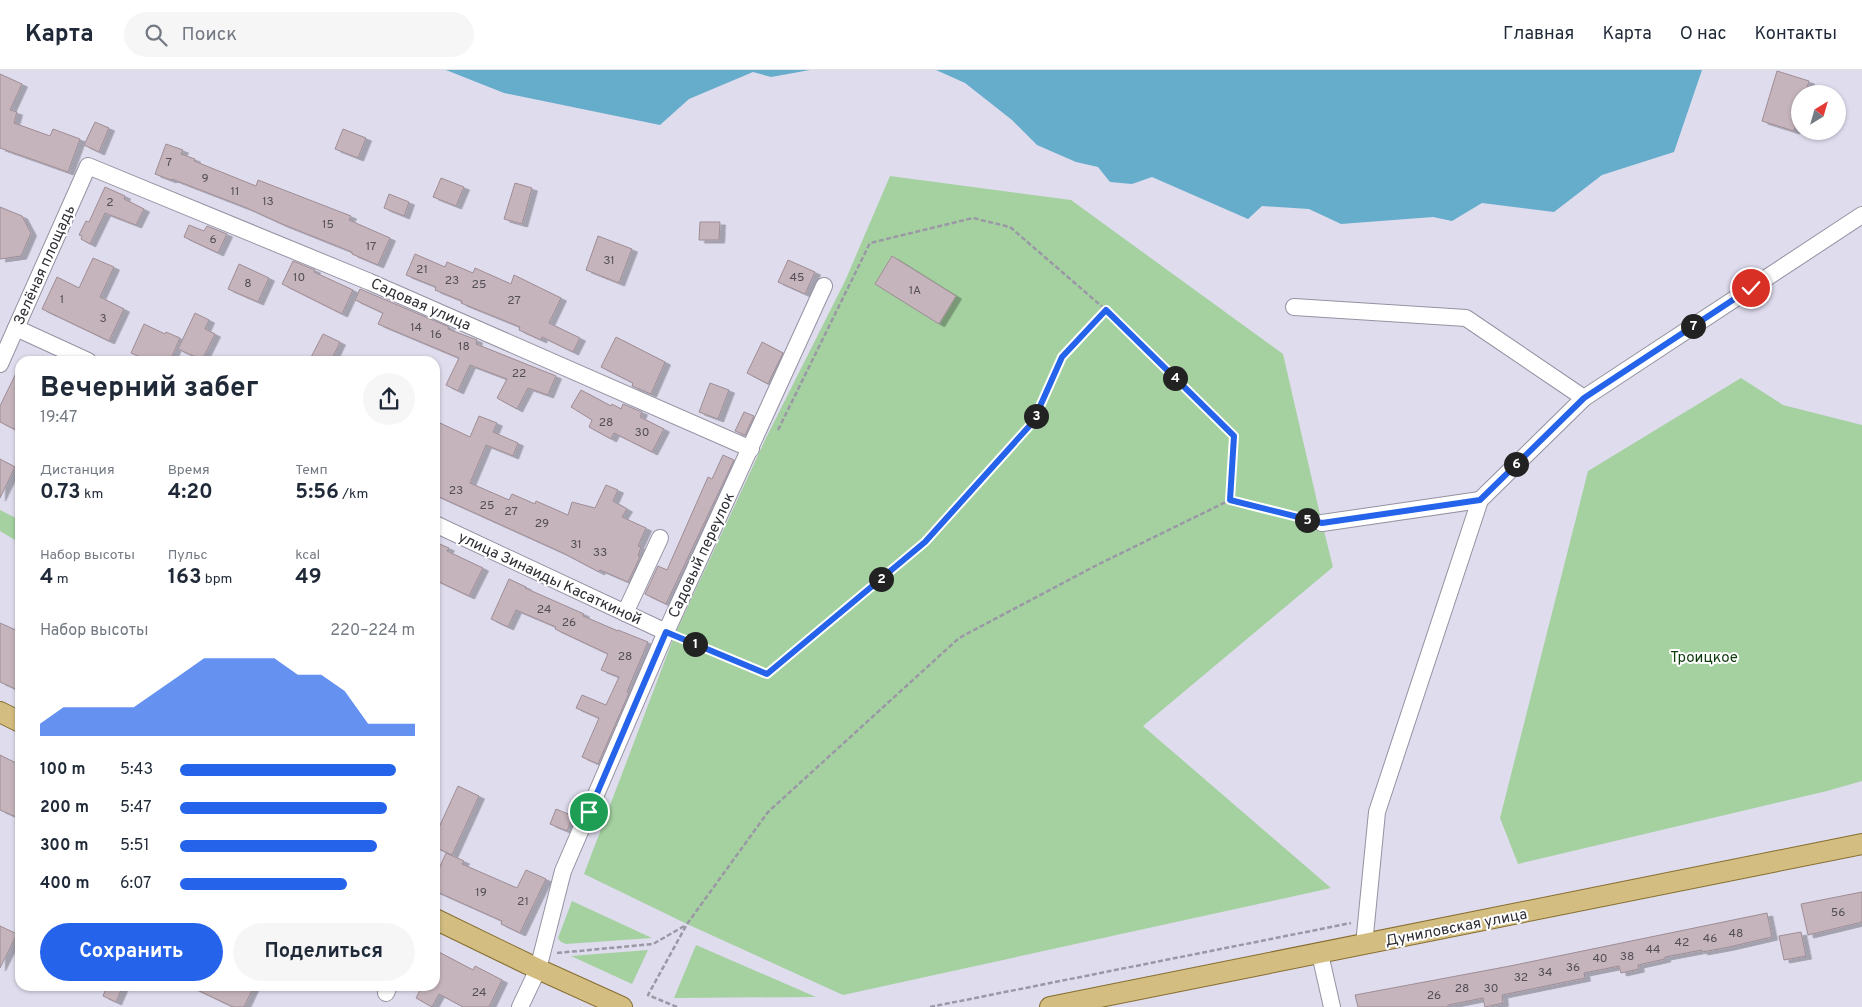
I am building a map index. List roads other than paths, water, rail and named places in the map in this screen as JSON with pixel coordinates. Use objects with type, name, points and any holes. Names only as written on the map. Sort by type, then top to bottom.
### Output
[{"type":"main road","points":[[0,712],[15,720]]},
{"type":"main road","name":"Дуниловская улица","points":[[1050,1007],[1862,844]]},
{"type":"main road","points":[[440,921],[622,1007]]},
{"type":"street","name":"Зелёная площадь","points":[[0,364],[88,166]]},
{"type":"street","name":"Садовая улица","points":[[88,166],[379,286],[751,449]]},
{"type":"street","points":[[1364,945],[1377,812],[1480,500],[1584,398],[1862,215]]},
{"type":"street","name":"Садовый переулок","points":[[520,1007],[538,969],[563,871],[666,632],[824,286]]},
{"type":"street","points":[[1294,307],[1466,318],[1584,398]]},
{"type":"street","points":[[16,328],[77,356]]},
{"type":"street","points":[[1322,523],[1480,500]]},
{"type":"street","name":"улица Зинаиды Касаткиной","points":[[440,526],[666,632]]},
{"type":"street","points":[[625,613],[660,538]]},
{"type":"street","points":[[1320,954],[1332,1007]]},
{"type":"water","points":[[446,70],[810,70],[771,77],[753,72],[689,99],[660,125],[504,93]]},
{"type":"water","points":[[936,70],[1702,70],[1674,152],[1602,175],[1554,212],[1482,203],[1452,221],[1433,217],[1341,224],[1309,209],[1262,206],[1248,219],[1152,177],[1132,184],[1110,182],[1098,167],[1076,162],[1037,145],[1012,120],[965,83]]},
{"type":"park label","name":"Троицкое","points":[[1704,657]]}]
